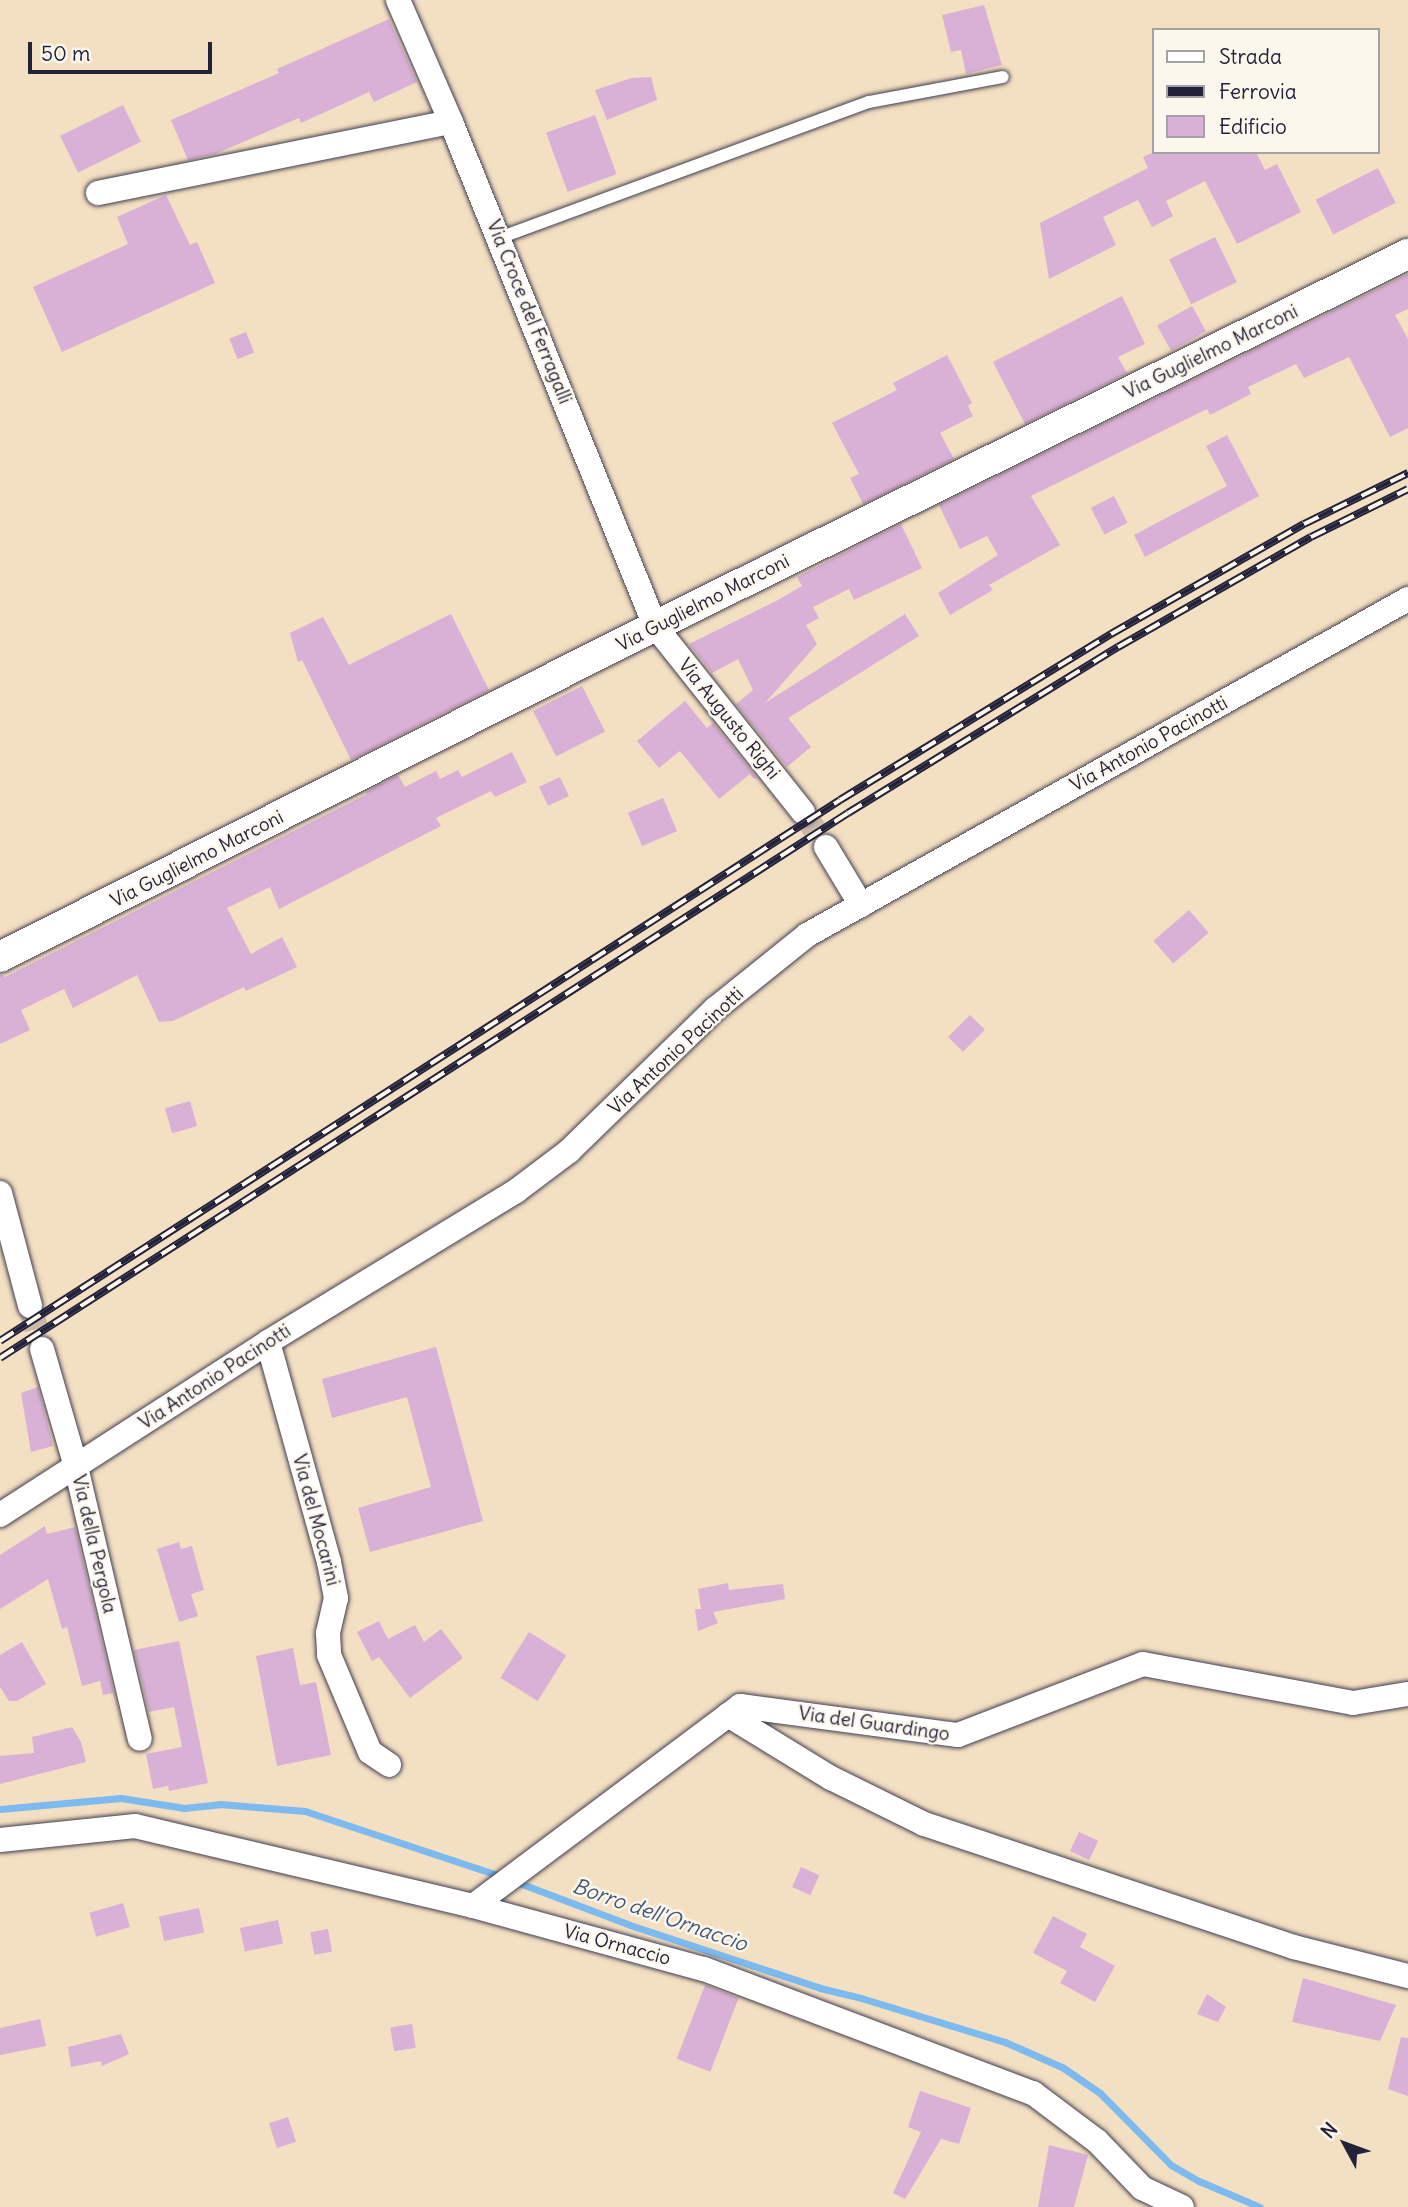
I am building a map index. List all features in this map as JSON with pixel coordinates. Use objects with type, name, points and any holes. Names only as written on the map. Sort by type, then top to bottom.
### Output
[{"type":"street","name":"Via Croce del Ferragalli","points":[[398,0],[452,122],[655,626]]},
{"type":"street","points":[[98,193],[452,122]]},
{"type":"street","name":"Via Guglielmo Marconi","points":[[0,957],[655,626],[1408,254]]},
{"type":"street","name":"Via Antonio Pacinotti","points":[[0,1514],[268,1342],[516,1191],[579,1142],[715,1009],[807,935],[1408,599]]},
{"type":"street","name":"Via Augusto Righi","points":[[655,626],[803,812]]},
{"type":"street","points":[[826,847],[861,905]]},
{"type":"street","points":[[0,1193],[30,1306]]},
{"type":"street","name":"Via del Mocarini","points":[[268,1342],[329,1562],[336,1598],[328,1633],[329,1655],[370,1752],[389,1765]]},
{"type":"street","name":"Via della Pergola","points":[[42,1349],[76,1467],[140,1740]]},
{"type":"street","name":"Via del Guardingo","points":[[473,1906],[740,1706],[958,1735],[1143,1664],[1353,1703],[1408,1694]]},
{"type":"street","points":[[728,1715],[831,1778],[924,1824],[1294,1947],[1408,1976]]},
{"type":"street","name":"Via Ornaccio","points":[[0,1840],[135,1826],[473,1906],[704,1969],[1033,2092],[1097,2141],[1142,2188],[1182,2207]]},
{"type":"lane","points":[[499,239],[869,102],[1003,77]]},
{"type":"building","points":[[984,5],[1002,65],[966,74],[961,50],[951,52],[942,15]]},
{"type":"building","points":[[389,19],[417,82],[374,102],[369,92],[301,123],[299,118],[215,154],[188,160],[171,120],[279,73],[277,69]]},
{"type":"building","points":[[651,77],[657,100],[607,120],[595,90],[632,78]]},
{"type":"building","points":[[123,105],[141,142],[78,173],[60,136]]},
{"type":"building","points":[[595,115],[617,174],[568,192],[546,133]]},
{"type":"building","points":[[1152,153],[1257,154],[1265,170],[1277,164],[1301,212],[1237,244],[1205,181],[1166,201],[1173,216],[1152,227],[1138,200],[1103,217],[1116,245],[1049,279],[1040,223],[1148,168],[1143,157]]},
{"type":"building","points":[[1378,168],[1396,203],[1333,235],[1316,200]]},
{"type":"building","points":[[166,195],[190,245],[197,242],[215,283],[62,352],[33,287],[128,244],[117,217]]},
{"type":"building","points":[[1215,237],[1237,282],[1191,304],[1169,259]]},
{"type":"building","points":[[1408,274],[1408,309],[1395,315],[1408,339],[1408,428],[1390,437],[1349,357],[1304,378],[1296,364],[1248,387],[1251,394],[1210,415],[1207,409],[1031,496],[1060,545],[989,585],[993,590],[950,615],[938,593],[998,555],[987,536],[960,549],[939,505]]},
{"type":"building","points":[[1122,296],[1145,344],[1118,357],[1127,373],[1025,424],[993,362]]},
{"type":"building","points":[[1192,306],[1206,331],[1171,351],[1157,325]]},
{"type":"building","points":[[246,332],[254,352],[238,359],[229,339]]},
{"type":"building","points":[[947,355],[972,403],[968,406],[973,416],[940,433],[954,459],[863,504],[850,478],[859,474],[832,423],[897,390],[893,383]]},
{"type":"building","points":[[1227,435],[1259,496],[1145,557],[1134,535],[1227,486],[1206,446]]},
{"type":"building","points":[[1114,496],[1128,523],[1104,535],[1091,508]]},
{"type":"building","points":[[901,524],[922,568],[854,600],[849,589],[813,607],[819,618],[806,625],[817,644],[765,703],[905,614],[919,636],[788,718],[811,747],[787,767],[736,704],[753,690],[738,659],[712,673],[689,644],[778,600],[802,586],[797,577]]},
{"type":"building","points":[[451,614],[489,690],[351,760],[302,660],[298,662],[290,633],[323,617],[349,665]]},
{"type":"building","points":[[582,686],[605,731],[556,756],[533,711]]},
{"type":"building","points":[[685,701],[707,728],[713,723],[757,778],[754,779],[750,774],[719,799],[680,751],[659,768],[637,741]]},
{"type":"building","points":[[512,752],[527,782],[495,797],[491,791],[436,818],[441,826],[279,909],[270,887],[227,908],[251,954],[282,937],[297,967],[246,991],[244,987],[173,1021],[159,1022],[137,975],[73,1008],[64,989],[21,1010],[30,1030],[0,1044],[0,974],[5,977],[367,794],[366,792],[398,775],[405,787],[436,771],[440,779],[458,770],[462,777]]},
{"type":"building","points":[[560,777],[569,796],[548,806],[539,787]]},
{"type":"building","points":[[663,798],[677,831],[642,846],[628,813]]},
{"type":"building","points":[[1189,910],[1209,933],[1173,963],[1154,941]]},
{"type":"building","points":[[970,1015],[985,1030],[963,1052],[948,1037]]},
{"type":"building","points":[[190,1101],[197,1126],[172,1133],[165,1108]]},
{"type":"building","points":[[436,1347],[483,1521],[370,1552],[358,1508],[431,1487],[407,1397],[332,1418],[322,1379]]},
{"type":"building","points":[[38,1387],[53,1446],[31,1452],[21,1393]]},
{"type":"building","points":[[45,1526],[47,1534],[75,1527],[120,1719],[113,1693],[103,1695],[100,1681],[82,1686],[67,1627],[62,1629],[48,1579],[0,1609],[0,1555]]},
{"type":"building","points":[[179,1542],[181,1549],[192,1546],[204,1590],[191,1594],[198,1616],[179,1622],[157,1549]]},
{"type":"building","points":[[728,1583],[729,1590],[783,1584],[785,1599],[713,1612],[718,1623],[698,1631],[695,1609],[701,1609],[698,1589]]},
{"type":"building","points":[[379,1621],[388,1639],[415,1625],[424,1642],[441,1629],[463,1658],[410,1698],[379,1657],[372,1661],[357,1632]]},
{"type":"building","points":[[529,1632],[566,1655],[538,1701],[500,1678]]},
{"type":"building","points":[[179,1641],[208,1783],[169,1791],[168,1786],[153,1789],[146,1754],[182,1747],[174,1707],[149,1712],[134,1650]]},
{"type":"building","points":[[22,1642],[46,1684],[17,1701],[9,1701],[0,1687],[0,1655]]},
{"type":"building","points":[[293,1648],[300,1685],[316,1682],[331,1755],[277,1766],[256,1656]]},
{"type":"building","points":[[72,1727],[81,1742],[86,1762],[0,1784],[0,1756],[34,1753],[32,1737]]},
{"type":"building","points":[[1079,1832],[1098,1841],[1089,1860],[1070,1851]]},
{"type":"building","points":[[801,1867],[819,1875],[810,1895],[792,1887]]},
{"type":"building","points":[[123,1903],[130,1927],[96,1937],[89,1913]]},
{"type":"building","points":[[199,1908],[204,1932],[164,1941],[159,1917]]},
{"type":"building","points":[[1053,1916],[1087,1934],[1080,1947],[1115,1966],[1095,2002],[1060,1983],[1067,1971],[1033,1953]]},
{"type":"building","points":[[278,1920],[283,1943],[245,1952],[240,1928]]},
{"type":"building","points":[[328,1929],[332,1952],[314,1955],[310,1932]]},
{"type":"building","points":[[1303,1978],[1396,2005],[1380,2041],[1292,2022]]},
{"type":"building","points":[[705,1985],[739,1998],[710,2072],[677,2059]]},
{"type":"building","points":[[1207,1994],[1226,2007],[1218,2022],[1197,2014]]},
{"type":"building","points":[[40,2019],[46,2046],[0,2055],[0,2028]]},
{"type":"building","points":[[412,2024],[416,2048],[394,2051],[390,2027]]},
{"type":"building","points":[[121,2034],[129,2054],[102,2066],[101,2061],[71,2067],[68,2047]]},
{"type":"building","points":[[1401,2037],[1408,2038],[1408,2096],[1388,2089]]},
{"type":"building","points":[[920,2091],[971,2108],[959,2144],[941,2139],[905,2199],[893,2193],[921,2132],[908,2127]]},
{"type":"building","points":[[288,2117],[296,2142],[277,2148],[269,2123]]},
{"type":"building","points":[[1049,2145],[1088,2155],[1074,2207],[1038,2207]]},
{"type":"waterway","name":"Borro dell'Ornaccio","points":[[0,1809],[121,1798],[184,1808],[220,1804],[305,1811],[503,1877]]},
{"type":"waterway","name":"Borro dell'Ornaccio","points":[[514,1881],[636,1927],[820,1988],[1005,2042],[1062,2067],[1100,2093],[1171,2165],[1199,2181],[1260,2207]]},
{"type":"tunnel","points":[[803,812],[826,847]]},
{"type":"tunnel","points":[[30,1306],[42,1349]]},
{"type":"railway","points":[[0,1341],[840,800],[1111,634],[1304,524],[1408,473]]},
{"type":"railway","points":[[0,1358],[848,813],[1118,647],[1311,537],[1408,489]]}]
